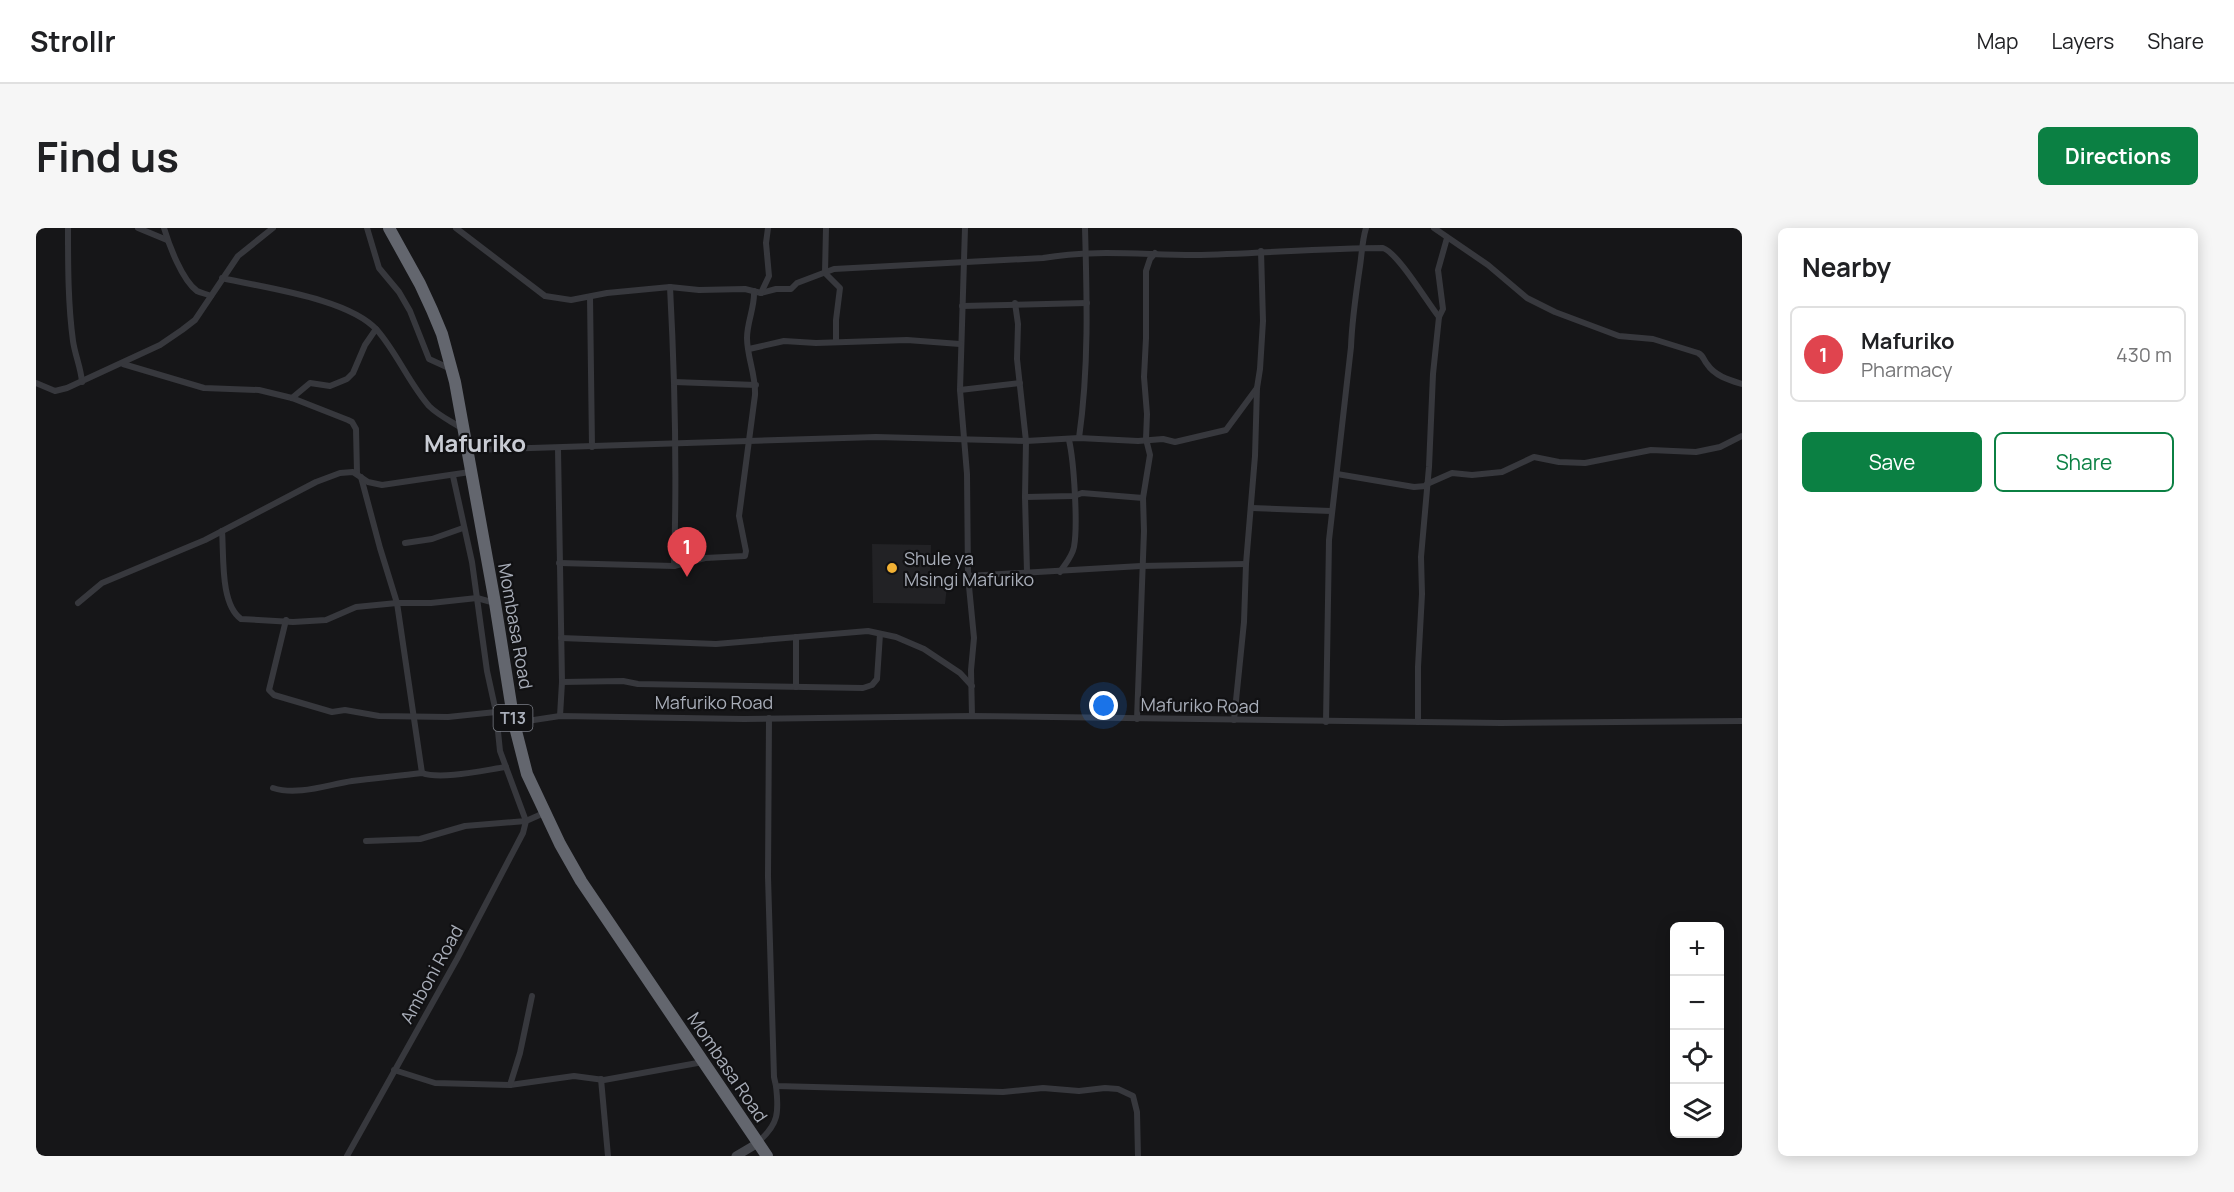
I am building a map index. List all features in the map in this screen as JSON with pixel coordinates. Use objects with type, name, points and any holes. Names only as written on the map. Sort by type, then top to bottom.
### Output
[{"type":"highway","name":"Mombasa Road","points":[[389,228],[432,310],[442,334],[451,369],[495,603],[514,723],[527,774],[544,813],[581,880],[767,1156]]},
{"type":"main road","points":[[736,1156],[758,1143]]},
{"type":"street","points":[[68,228],[69,291],[74,344],[82,382]]},
{"type":"street","points":[[138,228],[167,240]]},
{"type":"street","points":[[164,228],[167,240],[187,279],[197,291],[211,296]]},
{"type":"street","points":[[36,383],[55,391],[82,382],[160,345],[195,320],[238,256],[273,228]]},
{"type":"street","points":[[367,228],[379,268],[399,292],[410,311],[429,359],[451,369]]},
{"type":"street","points":[[456,228],[545,296],[571,300],[670,287],[699,290],[724,288],[761,293],[791,289],[797,284],[834,270],[1043,258],[1087,253],[1194,255],[1360,248],[1388,249],[1439,317]]},
{"type":"street","points":[[761,293],[769,276],[766,243],[768,228]]},
{"type":"street","points":[[826,228],[825,273],[840,288],[836,341]]},
{"type":"street","points":[[965,228],[960,390],[967,485],[968,576],[974,638],[972,716]]},
{"type":"street","points":[[1079,438],[1088,303],[1085,228]]},
{"type":"street","points":[[1326,722],[1331,511],[1337,474],[1360,248],[1366,228]]},
{"type":"street","points":[[1434,228],[1488,265],[1527,298],[1555,312],[1619,336],[1653,339],[1698,353],[1702,355],[1708,366],[1725,379],[1742,384]]},
{"type":"street","points":[[1418,722],[1421,558],[1433,374],[1439,317],[1443,309],[1438,270],[1447,238]]},
{"type":"street","points":[[1234,720],[1244,622],[1263,321],[1261,252]]},
{"type":"street","points":[[1137,719],[1144,531],[1143,498],[1150,454],[1146,439],[1147,414],[1144,377],[1146,271],[1155,253]]},
{"type":"street","points":[[222,278],[331,302],[359,317],[376,329],[429,405],[444,418],[463,429]]},
{"type":"street","points":[[670,287],[676,505],[674,566]]},
{"type":"street","points":[[560,563],[674,566],[705,558],[745,556],[746,550],[739,516],[756,385],[749,349],[748,328],[754,302],[753,291]]},
{"type":"street","points":[[590,297],[592,447]]},
{"type":"street","points":[[1015,303],[1018,324],[1017,359],[1026,441],[1024,497],[1027,572]]},
{"type":"street","points":[[962,306],[1088,303]]},
{"type":"street","points":[[292,398],[310,383],[330,386],[347,379],[353,373],[365,345],[376,329]]},
{"type":"street","points":[[749,349],[784,341],[816,343],[907,340],[960,344]]},
{"type":"street","points":[[122,364],[204,388],[241,388],[292,398],[352,422],[355,426],[359,474],[397,603],[422,773]]},
{"type":"street","points":[[674,382],[756,385]]},
{"type":"street","points":[[960,390],[1020,383]]},
{"type":"street","points":[[466,450],[876,437],[1026,441],[1079,438],[1138,441],[1163,439],[1177,442],[1226,430],[1257,388]]},
{"type":"street","points":[[1337,474],[1414,487],[1426,485],[1452,473],[1472,475],[1502,472],[1534,457],[1559,462],[1585,463],[1651,450],[1696,452],[1720,447],[1742,436]]},
{"type":"street","points":[[1060,572],[1070,559],[1074,547],[1074,496],[1069,440]]},
{"type":"street","points":[[558,448],[562,682],[560,716]]},
{"type":"street","points":[[78,603],[102,584],[222,531],[316,482],[340,473],[359,474],[368,482],[381,485],[470,472]]},
{"type":"street","points":[[453,476],[472,562],[500,751],[526,820]]},
{"type":"street","points":[[1024,497],[1074,496],[1082,493],[1143,498]]},
{"type":"street","points":[[1252,507],[1331,511]]},
{"type":"street","points":[[405,543],[432,539],[463,528]]},
{"type":"street","points":[[222,531],[227,601],[235,615],[241,619],[293,622],[326,620],[356,607],[477,598],[495,603]]},
{"type":"street","points":[[968,576],[1141,566],[1246,564]]},
{"type":"street","points":[[286,620],[275,669],[268,686],[271,693],[332,712],[345,710],[379,716],[448,717],[496,712]]},
{"type":"street","points":[[561,638],[716,644],[868,631],[896,637],[924,649],[960,673],[972,686]]},
{"type":"street","points":[[562,682],[623,681],[638,684],[863,688],[872,685],[877,679],[880,634]]},
{"type":"street","points":[[796,637],[796,687]]},
{"type":"street","name":"Mafuriko Road","points":[[514,723],[560,716],[744,719],[972,716],[1326,722],[1742,721]]},
{"type":"street","points":[[758,1143],[771,1131],[777,1116],[768,877],[769,718]]},
{"type":"street","points":[[273,788],[282,791],[316,788],[351,781],[422,773],[428,776],[506,767]]},
{"type":"street","points":[[366,841],[420,839],[465,826],[526,820],[544,813]]},
{"type":"street","name":"Amboni Road","points":[[347,1156],[457,959],[524,833],[526,820]]},
{"type":"street","points":[[510,1085],[532,996]]},
{"type":"street","points":[[394,1070],[435,1083],[510,1085],[574,1076],[601,1079],[703,1062]]},
{"type":"street","points":[[601,1079],[608,1156]]},
{"type":"street","points":[[776,1086],[1003,1092],[1042,1088],[1079,1091],[1118,1089],[1134,1096],[1137,1112],[1138,1156]]},
{"type":"shaded area","points":[[872,544],[931,545],[930,586],[947,586],[945,604],[873,603]]},
{"type":"place","name":"Shule ya Msingi Mafuriko","points":[[892,568]]},
{"type":"place","name":"Mafuriko","points":[[687,577]]},
{"type":"district","name":"Mafuriko","points":[[475,442]]}]
